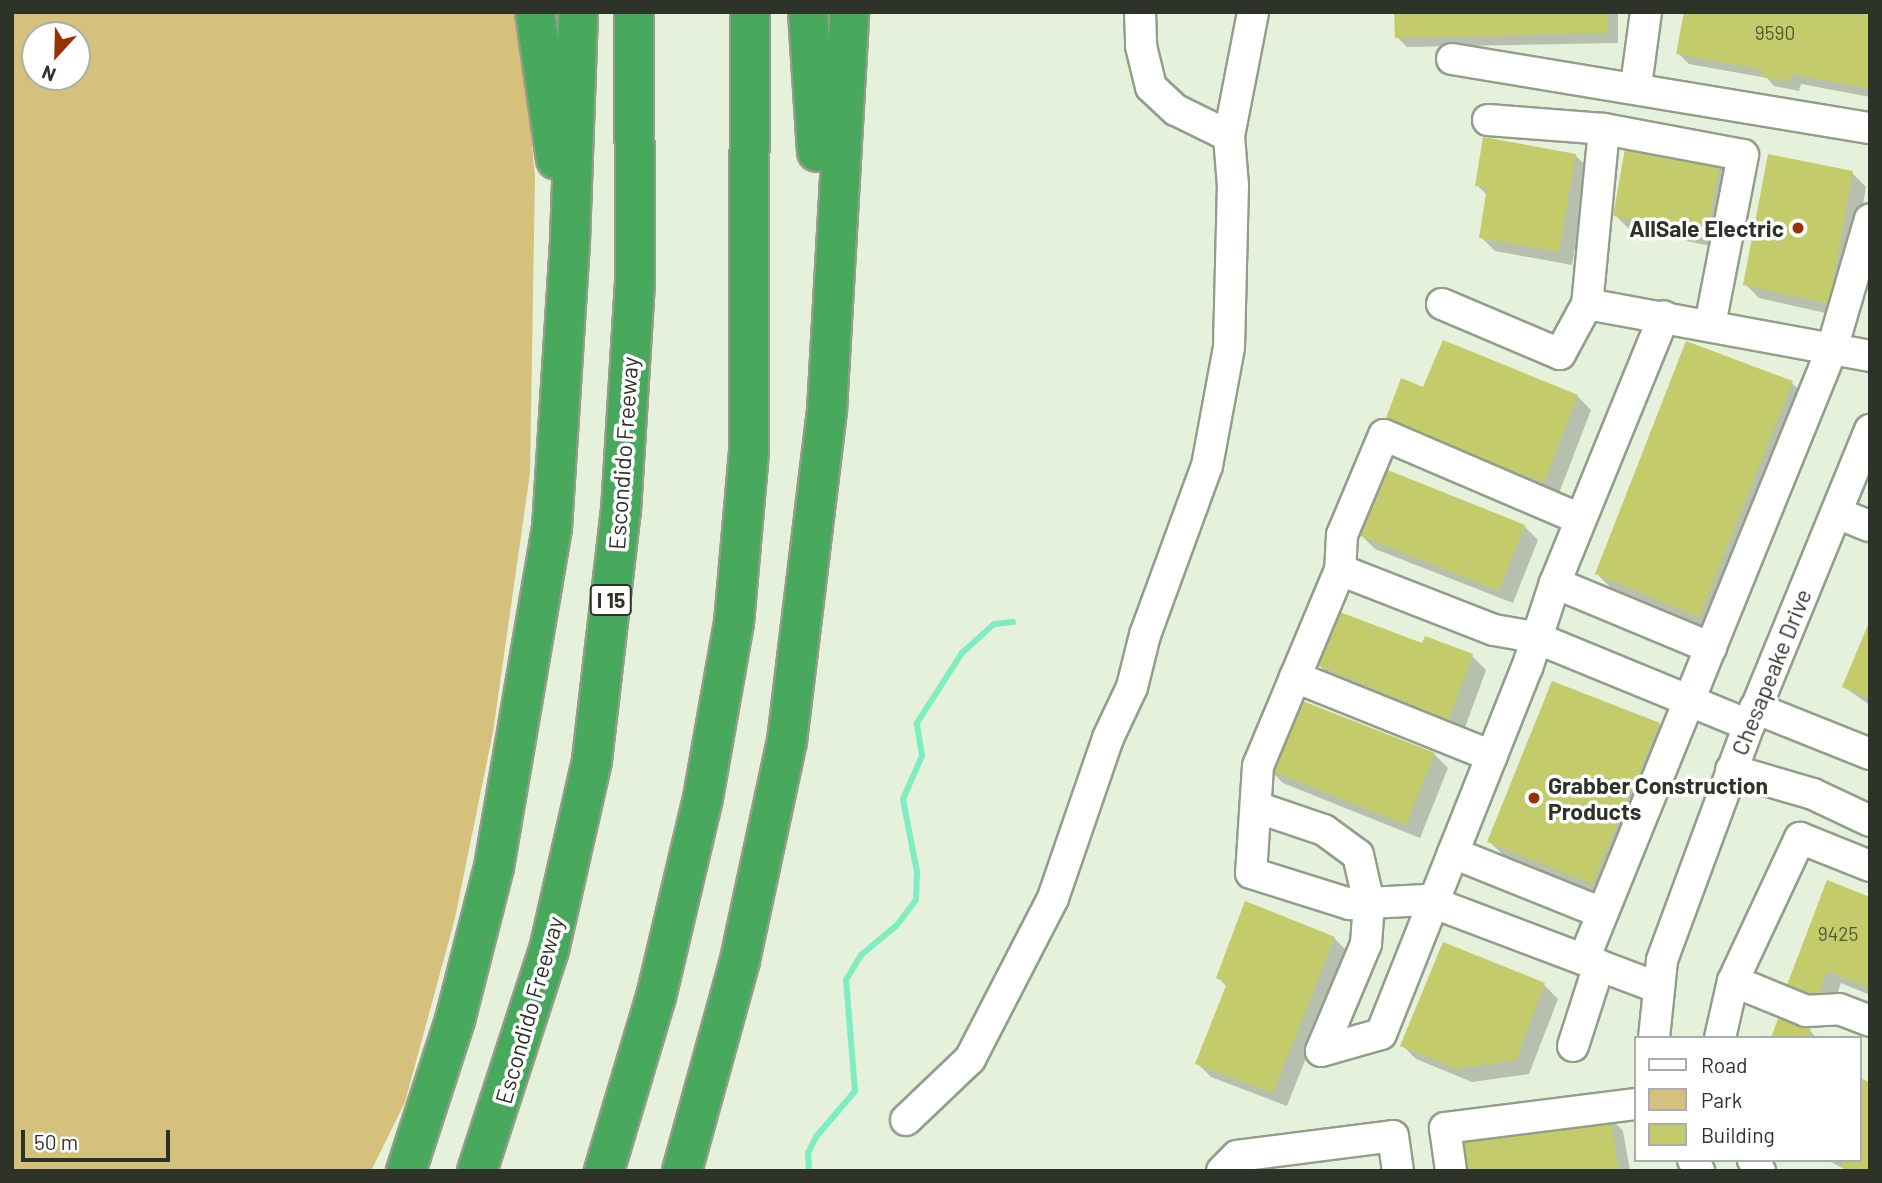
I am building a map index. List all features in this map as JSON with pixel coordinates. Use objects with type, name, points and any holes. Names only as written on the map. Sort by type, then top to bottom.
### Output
[{"type":"highway","points":[[535,12],[570,241]]},
{"type":"highway","points":[[406,1171],[432,1095],[494,867],[527,692],[552,528],[570,241],[578,12]]},
{"type":"highway","name":"Escondido Freeway","points":[[477,1171],[549,950],[592,760],[621,511],[635,296],[634,12]]},
{"type":"highway","points":[[604,1171],[656,997],[703,798],[734,623],[749,451],[750,12]]},
{"type":"highway","points":[[808,12],[816,76],[820,292],[817,497]]},
{"type":"highway","points":[[682,1171],[715,1056],[770,831],[787,741],[827,411],[849,12]]},
{"type":"highway","points":[[395,1171],[432,1095]]},
{"type":"street","points":[[1140,12],[1141,46],[1151,87],[1176,110],[1230,136]]},
{"type":"street","points":[[906,1121],[970,1059],[1053,898],[1108,738],[1132,687],[1145,635],[1207,466],[1229,347],[1233,199],[1230,136],[1253,12]]},
{"type":"street","points":[[1636,86],[1646,12]]},
{"type":"street","points":[[1452,58],[1636,86],[1870,128]]},
{"type":"street","points":[[1488,120],[1604,129],[1743,155],[1710,325]]},
{"type":"street","points":[[1442,304],[1560,354],[1587,304],[1604,129]]},
{"type":"street","points":[[1573,1046],[1602,914],[1832,349],[1870,219]]},
{"type":"street","points":[[1587,304],[1664,316],[1870,356]]},
{"type":"street","points":[[1256,807],[1324,830],[1358,855],[1368,903],[1366,944],[1321,1051],[1381,1034],[1527,668],[1534,637],[1580,519],[1664,316]]},
{"type":"street","points":[[1580,519],[1384,435],[1342,535],[1340,570],[1258,766],[1251,873],[1350,904],[1433,903],[1659,988]]},
{"type":"street","name":"Chesapeake Drive","points":[[1654,1036],[1662,960],[1731,769],[1867,444]]},
{"type":"street","points":[[1837,513],[1870,526]]},
{"type":"street","points":[[1340,570],[1494,630],[1534,637],[1689,701],[1752,717],[1870,754]]},
{"type":"street","points":[[1555,583],[1711,648]]},
{"type":"street","points":[[1295,677],[1492,757]]},
{"type":"street","points":[[1731,769],[1812,794],[1870,821]]},
{"type":"street","points":[[1720,1036],[1733,981],[1800,838],[1870,866]]},
{"type":"street","points":[[1453,853],[1602,914]]},
{"type":"street","points":[[1733,981],[1806,1011],[1839,1009],[1870,1021]]},
{"type":"street","points":[[1451,1171],[1445,1128],[1633,1104]]},
{"type":"street","points":[[1222,1171],[1237,1156],[1393,1136],[1396,1171]]},
{"type":"green space","points":[[12,12],[520,12],[535,177],[530,473],[493,732],[455,918],[405,1102],[371,1171],[12,1171]]},
{"type":"building","points":[[1394,12],[1608,12],[1608,33],[1395,38]]},
{"type":"building","points":[[1684,12],[1870,12],[1870,89],[1791,74],[1789,82],[1762,77],[1763,70],[1676,54]]},
{"type":"building","points":[[1483,137],[1576,154],[1559,252],[1479,238],[1487,187],[1475,186]]},
{"type":"building","points":[[1626,143],[1720,162],[1707,235],[1613,216]]},
{"type":"building","name":"AllSale Electric","points":[[1768,154],[1853,171],[1829,304],[1743,285]]},
{"type":"building","points":[[1443,340],[1578,395],[1544,483],[1385,421],[1401,378],[1423,387]]},
{"type":"building","points":[[1686,341],[1793,381],[1699,617],[1595,574]]},
{"type":"building","points":[[1385,469],[1525,525],[1499,591],[1359,535]]},
{"type":"building","points":[[1337,611],[1422,643],[1425,636],[1473,654],[1449,720],[1317,665]]},
{"type":"building","points":[[1870,620],[1870,698],[1842,687]]},
{"type":"building","points":[[1552,681],[1660,723],[1592,884],[1487,842]]},
{"type":"building","points":[[1295,698],[1435,753],[1406,825],[1267,769]]},
{"type":"building","points":[[1827,880],[1870,897],[1870,988],[1827,971],[1818,996],[1787,985]]},
{"type":"building","points":[[1245,901],[1335,937],[1273,1093],[1195,1064],[1227,983],[1216,978]]},
{"type":"building","points":[[1443,942],[1545,983],[1516,1060],[1456,1069],[1400,1046]]},
{"type":"building","points":[[1779,1016],[1811,1029],[1809,1036],[1772,1036]]},
{"type":"building","points":[[1861,1079],[1870,1082],[1870,1171],[1845,1171],[1840,1162],[1861,1162]]},
{"type":"building","points":[[1610,1115],[1619,1171],[1462,1171],[1457,1134]]},
{"type":"waterway","points":[[809,1171],[808,1153],[816,1137],[855,1091],[846,980],[861,955],[897,925],[916,900],[917,872],[903,799],[922,756],[917,723],[962,653],[994,624],[1013,622]]},
{"type":"place","name":"AllSale Electric","points":[[1798,228]]},
{"type":"place","name":"Grabber Construction Products","points":[[1534,798]]}]
